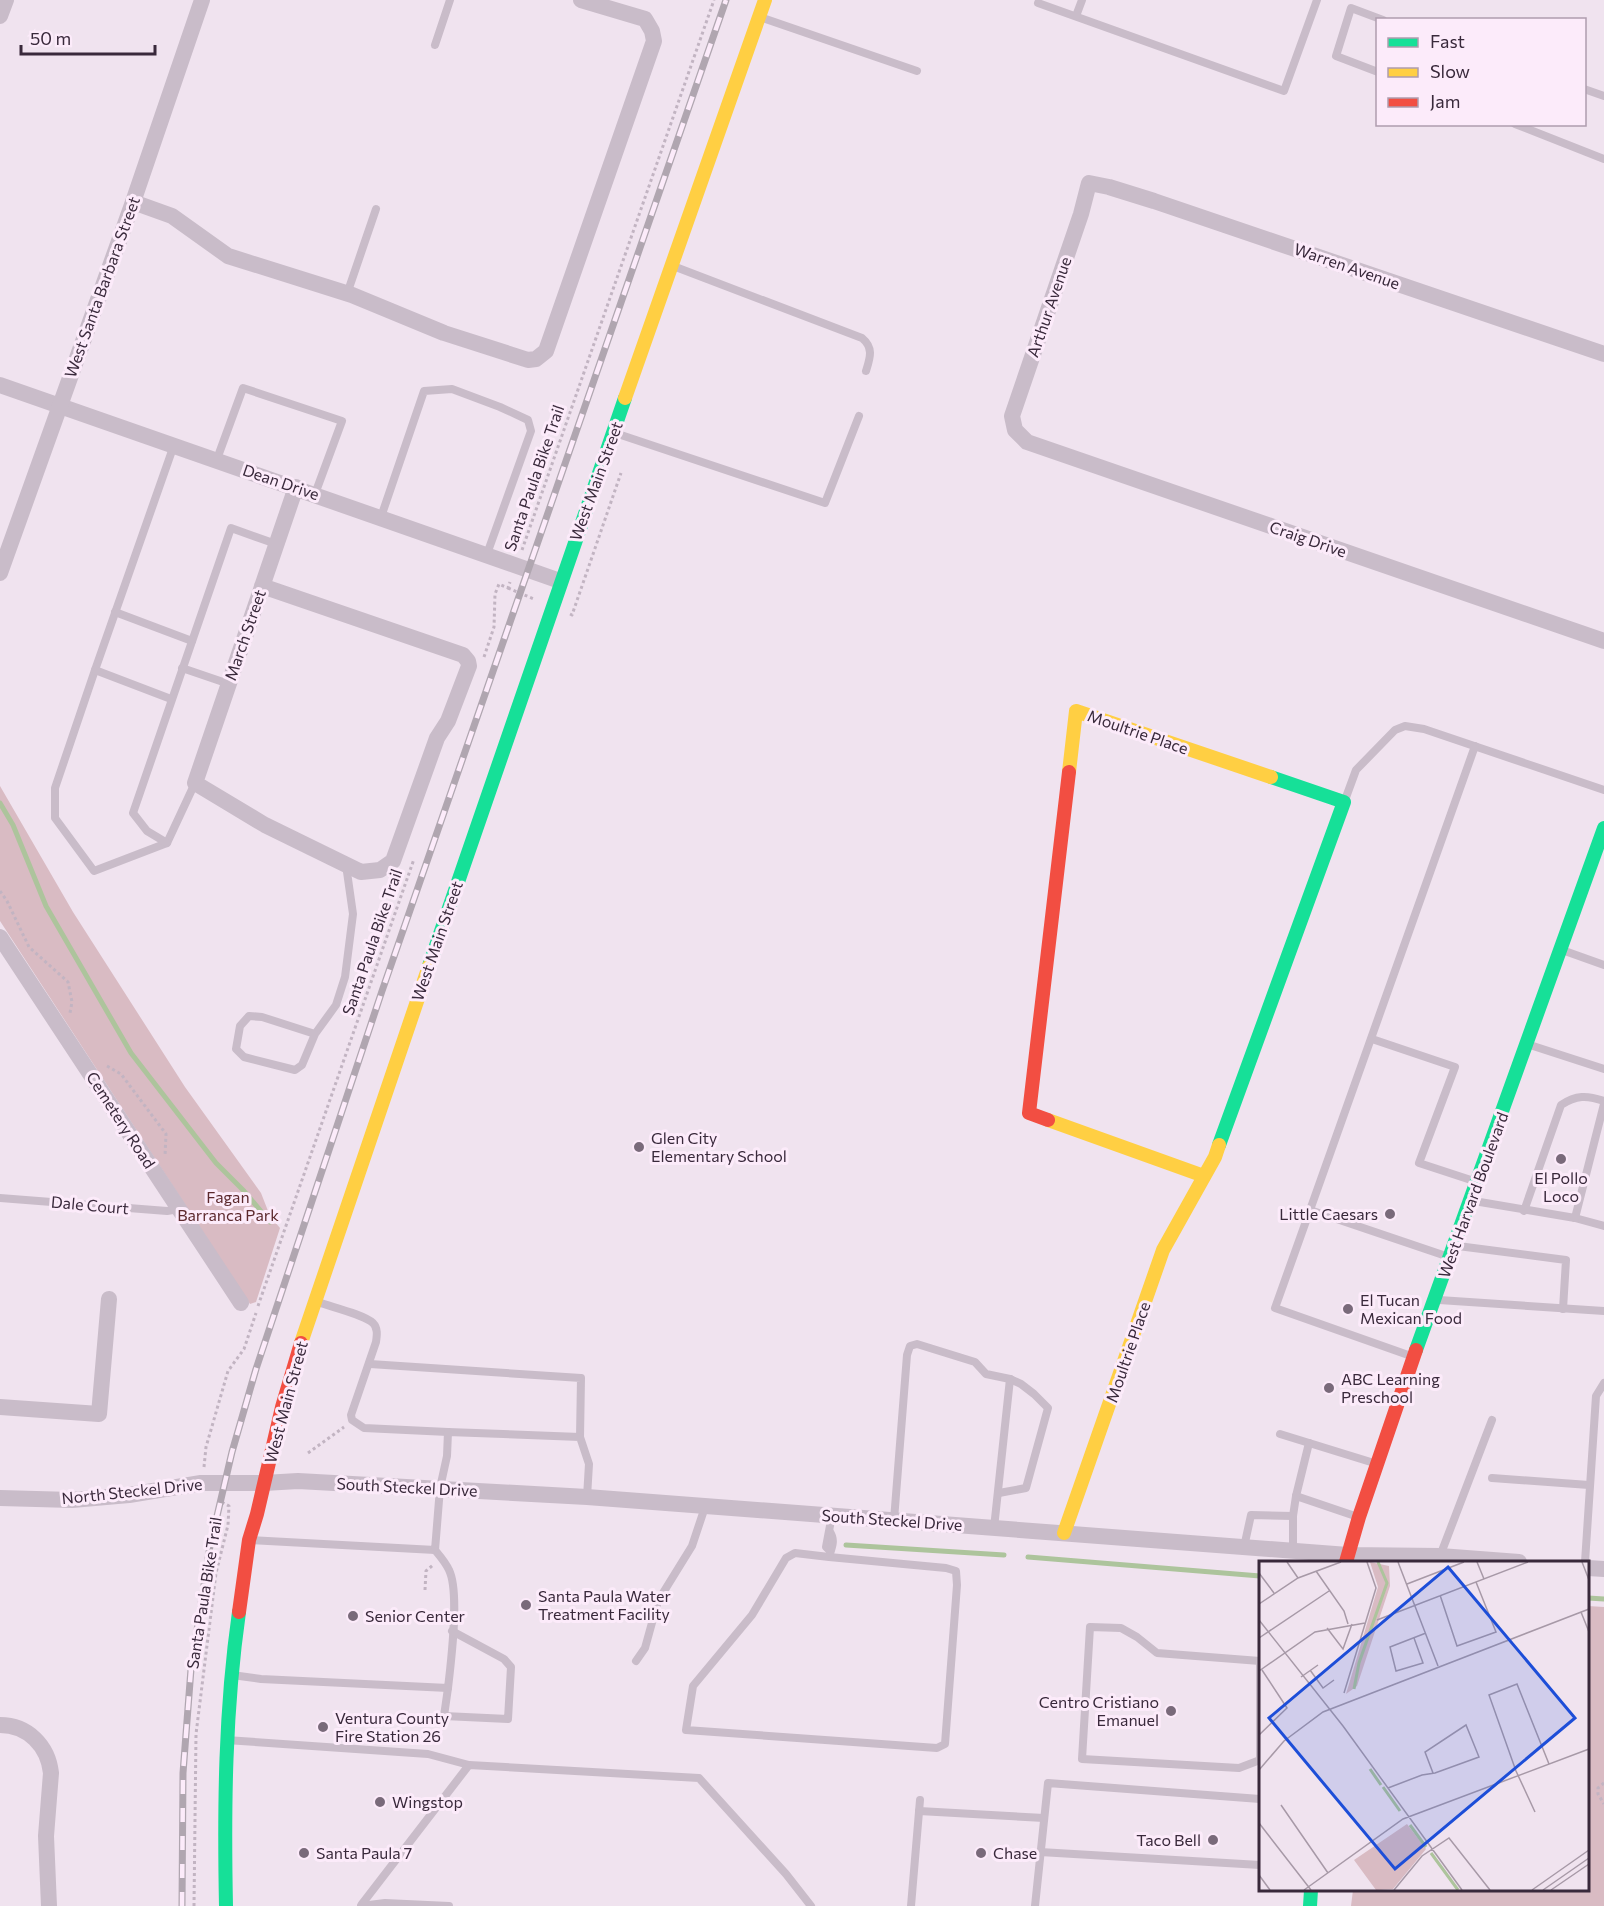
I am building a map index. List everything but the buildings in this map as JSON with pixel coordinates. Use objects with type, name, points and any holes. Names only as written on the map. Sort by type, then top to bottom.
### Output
[{"type":"street","points":[[0,16],[6,0]]},
{"type":"street","name":"West Santa Barbara Street","points":[[0,573],[133,202],[202,0]]},
{"type":"street","points":[[133,202],[172,216],[228,256],[347,294],[444,333],[528,360],[536,359],[546,351],[654,41],[645,18],[581,0]]},
{"type":"street","name":"West Main Street","points":[[226,1906],[224,1799],[226,1740],[232,1675],[249,1540],[291,1378],[560,581],[765,0]]},
{"type":"street","name":"Warren Avenue","points":[[1089,183],[1154,201],[1604,354]]},
{"type":"street","name":"Arthur Avenue","points":[[1015,430],[1012,416],[1081,214],[1089,183]]},
{"type":"street","name":"Dean Drive","points":[[0,385],[381,516],[560,581]]},
{"type":"street","name":"Craig Drive","points":[[1015,430],[1027,442],[1604,641]]},
{"type":"street","name":"March Street","points":[[195,783],[296,487]]},
{"type":"street","points":[[195,783],[265,825],[361,872],[380,870],[393,861],[437,738],[448,721],[469,666],[463,655],[262,586]]},
{"type":"street","name":"Moultrie Place","points":[[1064,1533],[1163,1250],[1215,1157],[1344,802],[1076,711],[1029,1113],[1204,1176]]},
{"type":"street","name":"West Harvard Boulevard","points":[[1347,1559],[1359,1517],[1414,1357],[1604,828]]},
{"type":"street","name":"Cemetery Road","points":[[0,937],[241,1303]]},
{"type":"street","points":[[0,1407],[99,1414],[109,1299]]},
{"type":"street","name":"South Steckel Drive","points":[[264,1483],[298,1481],[587,1497],[705,1507],[831,1524],[894,1520],[1293,1550],[1347,1559],[1440,1556],[1496,1561]]},
{"type":"street","name":"North Steckel Drive","points":[[0,1498],[72,1500],[129,1495],[201,1483],[264,1483]]},
{"type":"street","points":[[1589,1568],[1604,1569]]},
{"type":"street","points":[[0,1725],[14,1726],[37,1739],[50,1762],[46,1836],[49,1906]]},
{"type":"street","points":[[1310,1906],[1311,1891]]},
{"type":"lane","points":[[435,45],[450,0]]},
{"type":"lane","points":[[1076,16],[1082,0]]},
{"type":"lane","points":[[1038,3],[1284,91],[1317,0]]},
{"type":"lane","points":[[1376,72],[1336,56],[1351,8],[1378,18]]},
{"type":"lane","points":[[759,17],[917,71]]},
{"type":"lane","points":[[1586,90],[1604,96]]},
{"type":"lane","points":[[1520,126],[1604,159]]},
{"type":"lane","points":[[347,294],[376,209]]},
{"type":"lane","points":[[672,265],[862,338],[868,343],[871,353],[866,371]]},
{"type":"lane","points":[[217,459],[243,388],[342,421],[315,494]]},
{"type":"lane","points":[[381,516],[424,391],[452,390],[500,407],[528,420],[531,431],[487,554]]},
{"type":"lane","points":[[614,432],[825,503],[859,416]]},
{"type":"lane","points":[[174,445],[55,788],[55,818],[94,871],[167,843],[195,783]]},
{"type":"lane","points":[[167,843],[147,831],[133,813],[231,528],[276,544]]},
{"type":"lane","points":[[115,612],[192,641]]},
{"type":"lane","points":[[182,668],[229,684]]},
{"type":"lane","points":[[95,670],[171,699]]},
{"type":"lane","points":[[1344,802],[1356,770],[1395,730],[1405,726],[1413,726],[1604,790]]},
{"type":"lane","points":[[1414,1357],[1275,1308],[1475,746]]},
{"type":"lane","points":[[315,1034],[262,1017],[249,1016],[240,1026],[236,1049],[244,1057],[295,1070],[302,1065],[315,1034],[336,1005],[348,961],[353,914],[346,864]]},
{"type":"lane","points":[[1560,949],[1604,965]]},
{"type":"lane","points":[[1372,1039],[1455,1067],[1419,1163],[1477,1182]]},
{"type":"lane","points":[[1527,1044],[1604,1070]]},
{"type":"lane","points":[[1524,1211],[1561,1105],[1578,1097],[1589,1096],[1604,1103],[1575,1218]]},
{"type":"lane","name":"Dale Court","points":[[0,1197],[167,1211],[179,1209]]},
{"type":"lane","points":[[1471,1200],[1524,1211],[1575,1218],[1604,1226]]},
{"type":"lane","points":[[1310,1210],[1452,1251],[1566,1260],[1563,1309]]},
{"type":"lane","points":[[1436,1300],[1604,1311]]},
{"type":"lane","points":[[315,1302],[367,1319],[374,1324],[377,1331],[370,1364],[351,1415],[352,1420],[364,1428],[580,1437]]},
{"type":"lane","points":[[894,1520],[906,1367],[910,1346],[917,1344],[975,1362],[986,1374],[1021,1384],[1048,1408],[1026,1488],[999,1493]]},
{"type":"lane","points":[[370,1364],[581,1378],[580,1437],[589,1464],[587,1497]]},
{"type":"lane","points":[[994,1528],[1010,1379]]},
{"type":"lane","points":[[1585,1561],[1596,1396],[1604,1383]]},
{"type":"lane","points":[[1440,1556],[1492,1420]]},
{"type":"lane","points":[[448,1432],[447,1456],[440,1488],[435,1550],[449,1569],[454,1586],[448,1688],[444,1716],[508,1719],[511,1667],[504,1659],[452,1631]]},
{"type":"lane","points":[[1280,1434],[1377,1464]]},
{"type":"lane","points":[[1293,1550],[1293,1516],[1309,1443]]},
{"type":"lane","points":[[1492,1478],[1589,1485]]},
{"type":"lane","points":[[1296,1496],[1359,1517]]},
{"type":"lane","points":[[636,1661],[645,1648],[658,1601],[692,1546],[705,1507]]},
{"type":"lane","points":[[1244,1547],[1251,1515],[1293,1516]]},
{"type":"lane","points":[[830,1554],[833,1537],[831,1524]]},
{"type":"lane","points":[[249,1540],[435,1550]]},
{"type":"lane","points":[[795,1553],[830,1554],[956,1571],[957,1585],[945,1744],[937,1748],[686,1730],[693,1686],[752,1614],[786,1558],[795,1553]]},
{"type":"lane","points":[[1259,1661],[1157,1653],[1121,1628],[1090,1628],[1082,1759],[1239,1768],[1259,1760]]},
{"type":"lane","points":[[232,1675],[261,1679],[448,1688]]},
{"type":"lane","points":[[226,1740],[428,1754],[470,1765],[699,1778],[786,1874],[811,1906]]},
{"type":"lane","points":[[362,1905],[470,1765]]},
{"type":"lane","points":[[1035,1906],[1048,1783],[1259,1799]]},
{"type":"lane","points":[[911,1906],[920,1800]]},
{"type":"lane","points":[[919,1810],[1044,1818]]},
{"type":"lane","points":[[1040,1852],[1259,1865]]},
{"type":"lane","points":[[362,1905],[385,1903],[449,1906]]},
{"type":"path","name":"Santa Paula Bike Trail","points":[[483,661],[494,627],[495,594],[499,584],[508,588],[517,565],[714,0]]},
{"type":"path","name":"Santa Paula Bike Trail","points":[[194,1906],[196,1734],[216,1573],[228,1525],[229,1506],[202,1496],[201,1483],[206,1447],[228,1371],[244,1349],[416,852]]},
{"type":"path","points":[[0,891],[8,902],[29,947],[68,982],[72,1002],[70,1017]]},
{"type":"path","points":[[100,1062],[121,1074],[166,1134],[164,1185]]},
{"type":"path","points":[[308,1453],[352,1420]]},
{"type":"path","points":[[425,1590],[425,1574],[432,1566]]},
{"type":"path","points":[[1604,1783],[1598,1788],[1598,1794],[1604,1804]]},
{"type":"green space","name":"Fagan Barranca Park","points":[[0,786],[73,912],[185,1087],[261,1193],[270,1216],[280,1228],[256,1302],[250,1304],[0,921]]},
{"type":"green space","points":[[1589,1606],[1604,1607],[1604,1906],[1351,1906],[1353,1891],[1589,1891]]},
{"type":"waterway","points":[[0,803],[13,825],[46,906],[131,1053],[216,1163],[270,1222]]},
{"type":"waterway","points":[[846,1545],[1004,1555]]},
{"type":"waterway","points":[[1028,1557],[1259,1576]]},
{"type":"waterway","points":[[1589,1598],[1604,1599]]},
{"type":"railway","points":[[182,1906],[183,1773],[191,1669],[210,1546],[232,1452],[256,1369],[382,991],[726,0]]},
{"type":"traffic: fast","points":[[429,966],[625,398]]},
{"type":"traffic: fast","points":[[1219,1145],[1344,802],[1271,777]]},
{"type":"traffic: fast","points":[[1416,1350],[1604,828]]},
{"type":"traffic: fast","points":[[226,1906],[226,1759],[239,1612]]},
{"type":"traffic: fast","points":[[1310,1906],[1311,1891]]},
{"type":"traffic: slow","points":[[625,398],[765,0]]},
{"type":"traffic: slow","points":[[1069,772],[1076,711],[1271,777]]},
{"type":"traffic: slow","points":[[301,1343],[429,966]]},
{"type":"traffic: slow","points":[[1048,1120],[1204,1176]]},
{"type":"traffic: slow","points":[[1064,1533],[1163,1250],[1215,1157],[1219,1145]]},
{"type":"traffic: jam","points":[[1048,1120],[1029,1113],[1069,772]]},
{"type":"traffic: jam","points":[[239,1612],[249,1540],[282,1407],[301,1343]]},
{"type":"traffic: jam","points":[[1346,1561],[1416,1350]]},
{"type":"place","name":"Glen City Elementary School","points":[[639,1147]]},
{"type":"place","name":"El Pollo Loco","points":[[1561,1159]]},
{"type":"place","name":"Little Caesars","points":[[1390,1214]]},
{"type":"place","name":"El Tucan Mexican Food","points":[[1348,1309]]},
{"type":"place","name":"ABC Learning Preschool","points":[[1329,1388]]},
{"type":"place","name":"Santa Paula Water Treatment Facility","points":[[526,1605]]},
{"type":"place","name":"Senior Center","points":[[353,1616]]},
{"type":"place","name":"Centro Cristiano Emanuel","points":[[1171,1711]]},
{"type":"place","name":"Ventura County Fire Station 26","points":[[323,1727]]},
{"type":"place","name":"Wingstop","points":[[380,1802]]},
{"type":"place","name":"Taco Bell","points":[[1213,1840]]},
{"type":"place","name":"Santa Paula 7","points":[[304,1853]]},
{"type":"place","name":"Chase","points":[[981,1853]]}]
